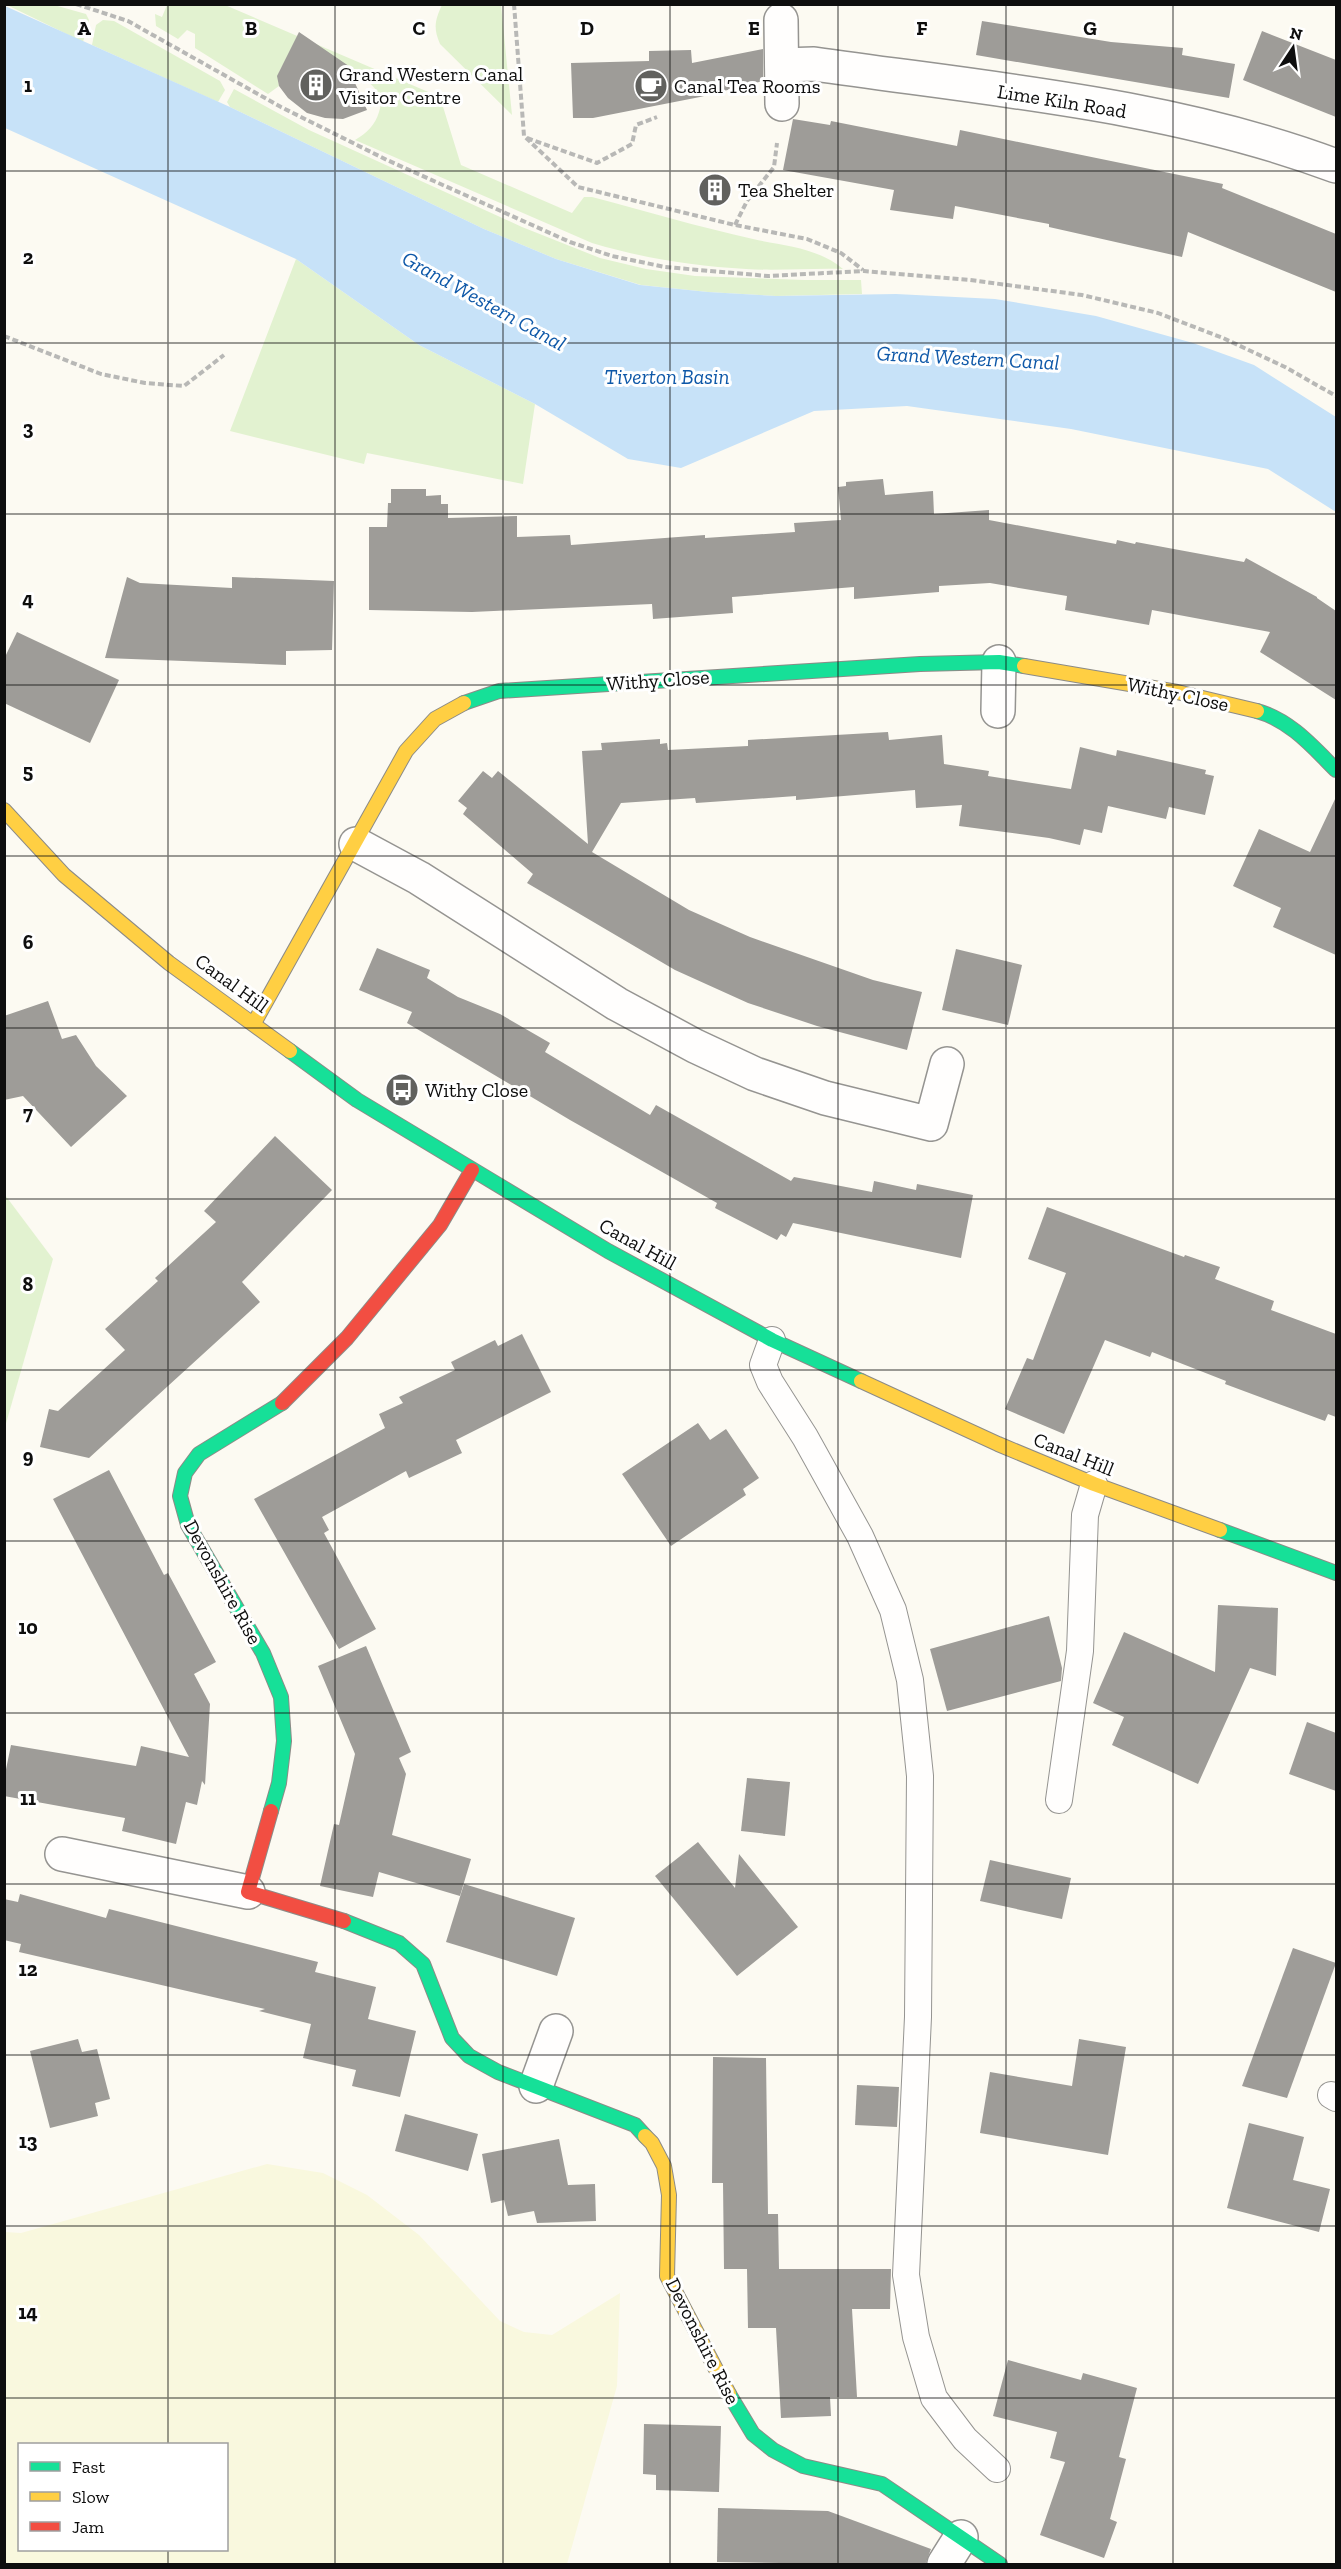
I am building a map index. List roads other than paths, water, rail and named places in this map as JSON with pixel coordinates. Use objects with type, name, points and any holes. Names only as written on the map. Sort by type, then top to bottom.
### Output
[{"type":"street","points":[[781,20],[782,104]]},
{"type":"street","name":"Lime Kiln Road","points":[[782,65],[814,64],[1166,117],[1252,138],[1336,166]]},
{"type":"street","points":[[998,711],[999,662]]},
{"type":"street","name":"Withy Close","points":[[254,1023],[406,751],[435,719],[469,700],[500,691],[920,663],[999,662],[1177,692],[1271,715],[1302,736],[1336,770]]},
{"type":"street","name":"Canal Hill","points":[[4,810],[64,875],[169,963],[357,1100],[608,1251],[772,1340],[998,1444],[1094,1484],[1336,1573]]},
{"type":"street","points":[[356,844],[419,878],[617,1004],[695,1046],[755,1074],[825,1098],[931,1124],[947,1064]]},
{"type":"street","name":"Devonshire Rise","points":[[248,1892],[279,1783],[284,1741],[281,1697],[263,1653],[188,1524],[180,1496],[185,1473],[199,1454],[280,1405],[347,1338],[441,1225],[472,1170]]},
{"type":"street","name":"Devonshire Rise","points":[[63,1854],[248,1892],[363,1927],[399,1943],[423,1964],[452,2038],[469,2056],[498,2072],[635,2125],[652,2143],[664,2166],[669,2195],[667,2276],[735,2405],[753,2434],[773,2450],[803,2466],[882,2484],[1000,2565]]},
{"type":"street","points":[[536,2086],[556,2031]]},
{"type":"street","points":[[944,2565],[961,2537]]},
{"type":"lane","points":[[772,1340],[763,1365],[770,1382],[805,1437],[860,1536],[893,1611],[910,1680],[920,1776],[918,2017],[906,2275],[916,2337],[934,2398],[965,2439],[997,2469]]},
{"type":"lane","points":[[1059,1800],[1080,1651],[1085,1515],[1094,1484]]},
{"type":"water","name":"Tiverton Basin","points":[[5,6],[230,107],[484,229],[556,259],[640,285],[776,296],[896,294],[995,299],[1096,316],[1193,343],[1254,365],[1336,417],[1336,512],[1268,469],[1071,429],[907,406],[814,411],[681,468],[628,459],[535,404],[419,345],[296,259],[5,128]]},
{"type":"place","name":"Grand Western Canal Visitor Centre","points":[[316,85]]},
{"type":"place","name":"Canal Tea Rooms","points":[[651,86]]},
{"type":"place","name":"Tea Shelter","points":[[715,190]]},
{"type":"place","name":"Withy Close","points":[[402,1090]]},
{"type":"water label","name":"Grand Western Canal","points":[[484,301]]},
{"type":"water label","name":"Grand Western Canal","points":[[968,358]]}]
